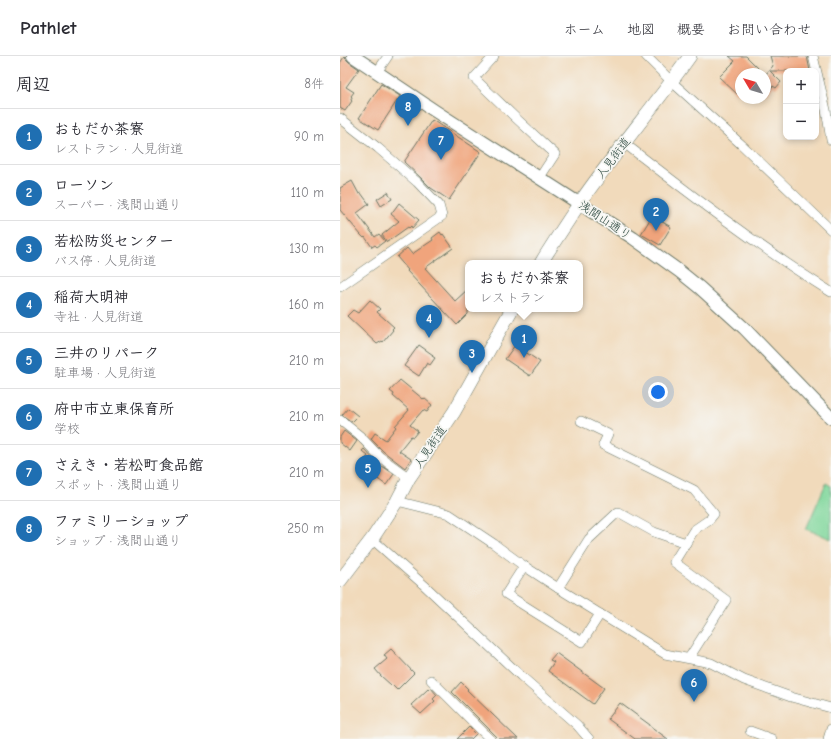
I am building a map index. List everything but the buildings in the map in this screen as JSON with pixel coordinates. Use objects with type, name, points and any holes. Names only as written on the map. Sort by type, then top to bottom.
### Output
[{"type":"main road","name":"人見街道","points":[[543,260],[579,204],[690,56]]},
{"type":"main road","name":"人見街道","points":[[340,581],[372,539],[397,501],[409,478],[454,412],[510,312]]},
{"type":"street","name":"浅間山通り","points":[[353,56],[659,256],[700,288],[744,328],[831,418]]},
{"type":"street","points":[[377,72],[388,56]]},
{"type":"street","points":[[494,56],[474,78],[555,154],[540,177]]},
{"type":"street","points":[[646,56],[672,82],[742,144],[831,230]]},
{"type":"street","points":[[813,56],[826,110],[831,140]]},
{"type":"street","points":[[340,118],[417,182],[439,205],[442,216],[340,287]]},
{"type":"street","points":[[624,143],[696,199],[807,277],[831,292]]},
{"type":"street","points":[[340,420],[360,436],[380,457],[409,478]]},
{"type":"street","points":[[581,421],[608,434],[603,445],[694,490],[714,514],[710,519],[694,530],[674,562],[726,600],[689,658]]},
{"type":"street","points":[[397,501],[449,514],[558,588],[666,654],[711,663],[744,680],[773,691],[831,708]]},
{"type":"street","points":[[558,588],[589,539],[618,512],[654,532],[686,543]]},
{"type":"street","points":[[372,539],[424,585],[521,676],[577,725],[589,739]]},
{"type":"street","points":[[524,566],[506,594],[582,642],[600,614]]},
{"type":"street","points":[[431,680],[490,739]]},
{"type":"street","points":[[828,739],[831,729]]},
{"type":"street","points":[[750,731],[772,739]]},
{"type":"green space","points":[[826,483],[831,486],[831,539],[806,529]]},
{"type":"place","name":"ファミリーショップ","points":[[408,126]]},
{"type":"place","name":"さえき・若松町食品館","points":[[441,160]]},
{"type":"place","name":"ローソン","points":[[656,231]]},
{"type":"place","name":"稲荷大明神","points":[[429,338]]},
{"type":"place","name":"おもだか茶寮","points":[[524,358]]},
{"type":"place","name":"若松防災センター","points":[[472,373]]},
{"type":"place","name":"三井のリパーク","points":[[368,488]]},
{"type":"place","name":"府中市立東保育所","points":[[694,702]]}]
